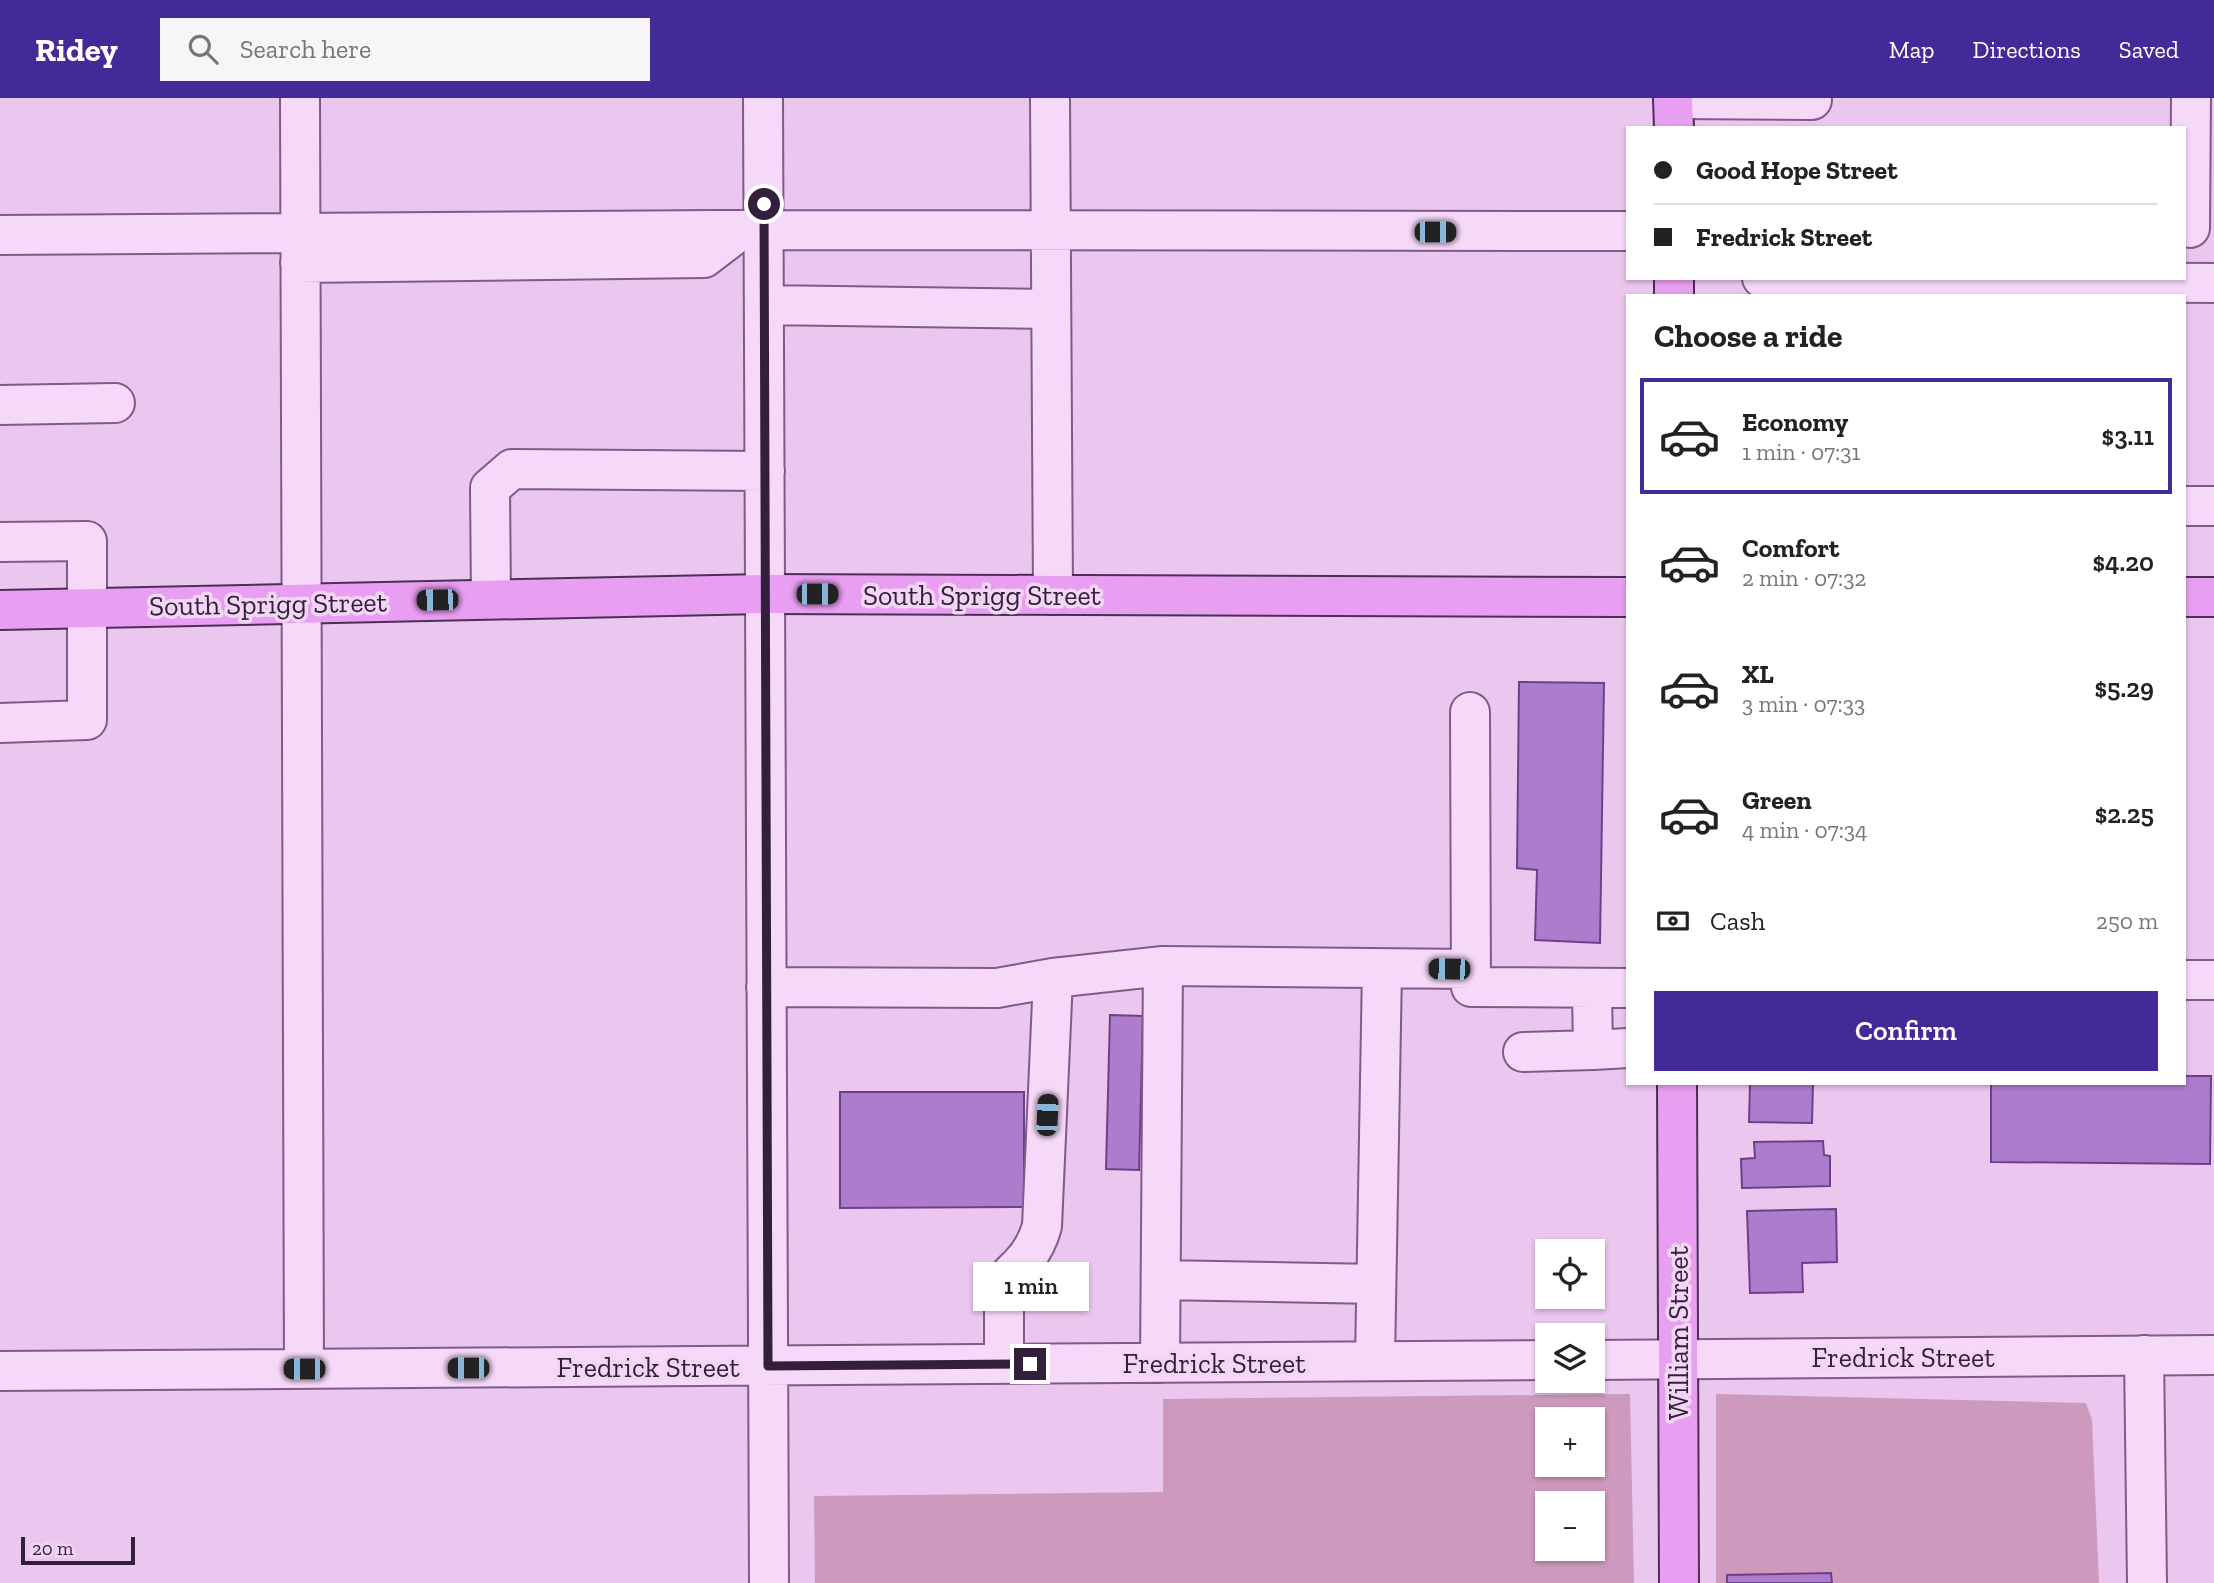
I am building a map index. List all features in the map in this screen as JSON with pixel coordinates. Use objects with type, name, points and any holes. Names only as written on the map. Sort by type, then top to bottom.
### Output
[{"type":"main road","points":[[1673,98],[1674,126]]},
{"type":"main road","name":"South Sprigg Street","points":[[0,610],[765,594],[1626,597]]},
{"type":"main road","points":[[2186,597],[2214,597]]},
{"type":"main road","name":"William Street","points":[[1677,1085],[1679,1583]]},
{"type":"street","points":[[300,98],[304,1369]]},
{"type":"street","points":[[763,98],[751,231],[764,305],[769,1583]]},
{"type":"street","points":[[1050,98],[1053,595]]},
{"type":"street","points":[[1673,98],[1812,108]]},
{"type":"street","points":[[2191,98],[2196,228]]},
{"type":"street","points":[[0,235],[300,248],[704,258],[751,231],[1626,231]]},
{"type":"street","points":[[1793,280],[1931,289],[2214,283]]},
{"type":"street","points":[[764,305],[1050,309]]},
{"type":"street","points":[[0,405],[115,403]]},
{"type":"street","points":[[491,599],[490,488],[512,469],[765,471]]},
{"type":"street","points":[[2186,506],[2214,506]]},
{"type":"street","points":[[0,542],[87,541],[87,720],[0,723]]},
{"type":"street","points":[[1470,712],[1471,988],[1610,988],[1610,1049],[1523,1052]]},
{"type":"street","points":[[766,988],[997,988],[1053,978],[1163,966],[1471,969]]},
{"type":"street","points":[[1160,1363],[1163,966]]},
{"type":"street","points":[[1375,1361],[1382,969]]},
{"type":"street","points":[[1004,1364],[1004,1283],[1037,1242],[1042,1226],[1053,978]]},
{"type":"street","points":[[2186,980],[2214,980]]},
{"type":"street","points":[[1161,1280],[1377,1284]]},
{"type":"street","points":[[2144,1355],[2147,1583]]},
{"type":"street","name":"Fredrick Street","points":[[1605,1360],[2214,1355]]},
{"type":"street","name":"Fredrick Street","points":[[0,1371],[1535,1360]]},
{"type":"shaded area","points":[[1630,1394],[1634,1583],[815,1583],[814,1496],[1163,1492],[1163,1399]]},
{"type":"shaded area","points":[[1716,1394],[2086,1403],[2092,1420],[2099,1583],[1716,1583]]},
{"type":"building","points":[[1519,682],[1604,683],[1600,943],[1535,940],[1537,870],[1517,868]]},
{"type":"building","points":[[1110,1015],[1143,1016],[1139,1170],[1106,1169]]},
{"type":"building","points":[[2186,1076],[2211,1076],[2210,1164],[1991,1162],[1991,1085],[2186,1085]]},
{"type":"building","points":[[1750,1085],[1813,1085],[1812,1123],[1749,1122]]},
{"type":"building","points":[[840,1092],[1024,1092],[1024,1207],[840,1208]]},
{"type":"building","points":[[1823,1141],[1824,1155],[1830,1156],[1830,1186],[1742,1188],[1741,1159],[1755,1158],[1754,1142]]},
{"type":"building","points":[[1836,1209],[1837,1262],[1802,1263],[1803,1292],[1750,1293],[1747,1211]]},
{"type":"building","points":[[1831,1573],[1832,1583],[1727,1583],[1727,1575]]},
{"type":"route","points":[[764,204],[768,1366],[1030,1364]]}]
